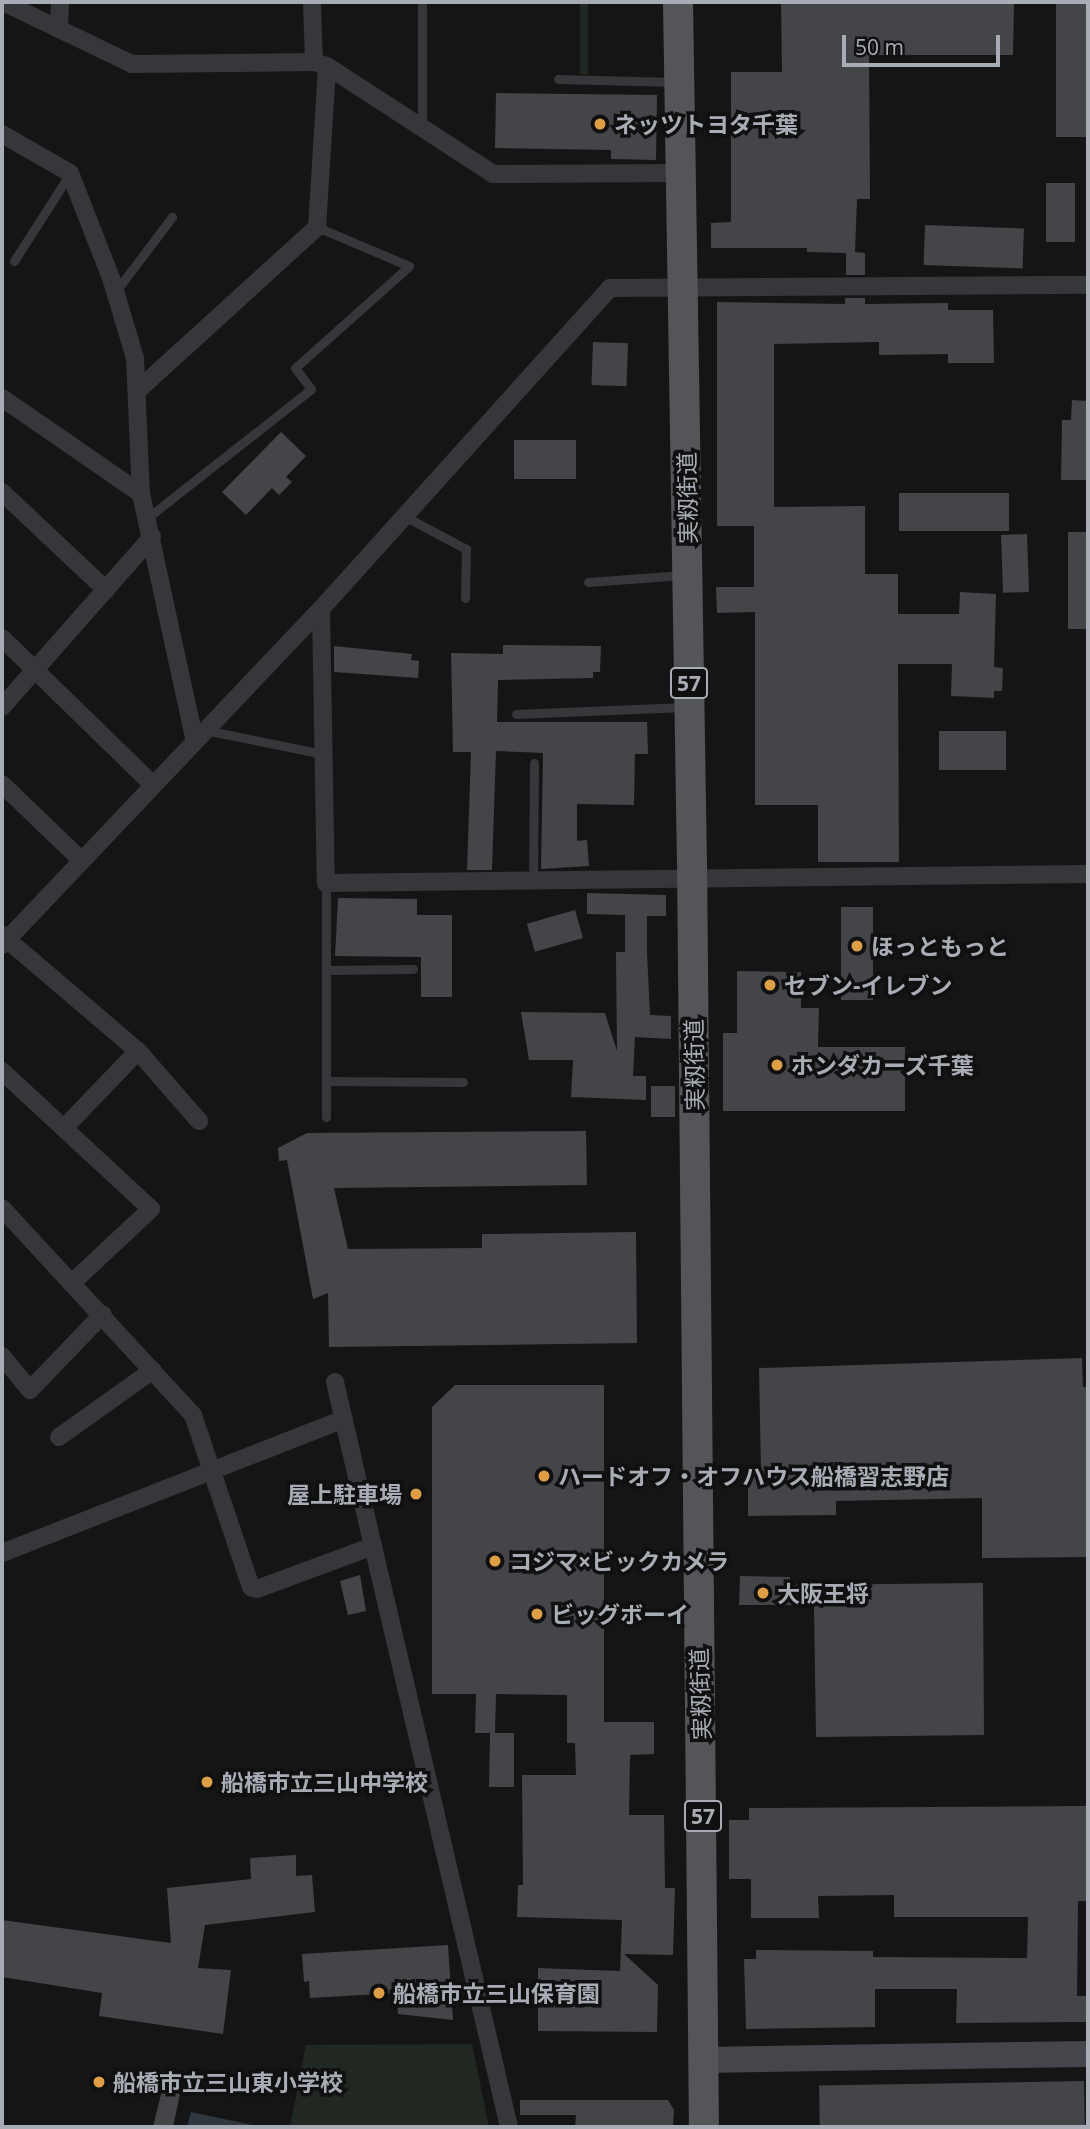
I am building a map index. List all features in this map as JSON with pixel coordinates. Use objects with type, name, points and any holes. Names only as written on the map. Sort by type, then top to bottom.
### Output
[{"type":"main road","name":"実籾街道","points":[[678,2],[692,879],[704,2127]]},
{"type":"street","points":[[3,2],[132,64],[321,64],[422,126],[493,174],[680,173]]},
{"type":"street","points":[[59,29],[60,2]]},
{"type":"street","points":[[136,391],[317,227],[321,64],[312,2]]},
{"type":"street","points":[[2,134],[70,173],[115,292],[135,358],[141,494],[199,734]]},
{"type":"street","points":[[199,1121],[138,1051],[3,940],[321,609],[610,288],[1088,285]]},
{"type":"street","points":[[2,398],[141,494]]},
{"type":"street","points":[[2,492],[106,590]]},
{"type":"street","points":[[2,707],[152,537]]},
{"type":"street","points":[[321,609],[326,884],[1088,874]]},
{"type":"street","points":[[2,638],[152,783]]},
{"type":"street","points":[[2,785],[80,859]]},
{"type":"street","points":[[65,1127],[138,1051]]},
{"type":"street","points":[[2,1071],[150,1209],[73,1282]]},
{"type":"street","points":[[2,1208],[103,1314],[193,1415],[251,1587],[257,1589],[373,1546]]},
{"type":"street","points":[[2,1356],[30,1390],[103,1314]]},
{"type":"street","points":[[59,1437],[153,1370]]},
{"type":"street","points":[[335,1382],[509,2127]]},
{"type":"street","points":[[2,1553],[213,1468],[344,1419]]},
{"type":"street","points":[[703,2060],[1088,2054]]},
{"type":"lane","points":[[422,2],[422,126]]},
{"type":"lane","points":[[558,79],[679,82]]},
{"type":"lane","points":[[14,261],[70,173]]},
{"type":"lane","points":[[115,292],[172,217]]},
{"type":"lane","points":[[146,519],[311,389],[295,369],[409,266],[317,227]]},
{"type":"lane","points":[[406,517],[466,549],[465,598]]},
{"type":"lane","points":[[588,582],[688,574]]},
{"type":"lane","points":[[516,714],[689,707]]},
{"type":"lane","points":[[199,734],[323,754]]},
{"type":"lane","points":[[533,881],[534,763]]},
{"type":"lane","points":[[326,884],[326,1117]]},
{"type":"lane","points":[[328,970],[413,969]]},
{"type":"lane","points":[[327,1082],[463,1082]]},
{"type":"shaded area","points":[[580,2],[588,2],[588,74],[580,74]]},
{"type":"shaded area","points":[[472,2044],[489,2127],[290,2127],[306,2045]]},
{"type":"shaded area","points":[[191,2112],[262,2127],[187,2127]]},
{"type":"building","points":[[781,2],[1014,2],[1013,55],[869,55],[870,199],[857,199],[855,252],[865,253],[865,275],[846,275],[846,253],[807,252],[807,248],[711,248],[711,223],[731,222],[731,72],[782,72]]},
{"type":"building","points":[[1056,2],[1088,2],[1088,137],[1056,137]]},
{"type":"building","points":[[496,93],[657,95],[656,160],[611,159],[611,150],[495,148]]},
{"type":"building","points":[[1046,183],[1075,183],[1075,242],[1046,242]]},
{"type":"building","points":[[925,225],[1024,228],[1023,268],[924,265]]},
{"type":"building","points":[[845,298],[865,298],[865,304],[948,303],[948,310],[993,310],[994,363],[948,363],[948,354],[879,355],[879,342],[774,344],[774,507],[865,506],[865,574],[898,574],[898,614],[959,614],[960,592],[996,594],[994,667],[1003,668],[1002,691],[994,691],[994,698],[951,696],[952,664],[898,664],[899,862],[818,862],[818,805],[755,805],[755,612],[717,613],[716,587],[754,587],[754,526],[717,526],[717,302],[845,304]]},
{"type":"building","points":[[593,342],[628,343],[626,386],[591,385]]},
{"type":"building","points":[[1072,400],[1088,401],[1088,480],[1061,480],[1062,420],[1071,420]]},
{"type":"building","points":[[281,432],[306,456],[286,477],[292,482],[279,495],[272,488],[246,515],[222,492]]},
{"type":"building","points":[[514,440],[576,440],[576,479],[514,479]]},
{"type":"building","points":[[899,493],[1009,493],[1009,531],[899,531]]},
{"type":"building","points":[[1068,532],[1088,532],[1088,629],[1068,629]]},
{"type":"building","points":[[1027,534],[1029,592],[1003,593],[1001,535]]},
{"type":"building","points":[[503,645],[601,646],[600,672],[593,672],[593,678],[498,680],[497,722],[647,722],[648,754],[635,754],[634,805],[577,804],[577,841],[587,840],[589,866],[541,869],[543,753],[496,751],[492,870],[467,870],[471,752],[453,752],[451,653],[503,654]]},
{"type":"building","points":[[334,646],[412,654],[411,660],[419,661],[418,678],[334,672]]},
{"type":"building","points":[[939,731],[1006,731],[1006,770],[939,770]]},
{"type":"building","points":[[587,893],[666,895],[666,916],[647,916],[647,952],[650,1015],[671,1016],[671,1039],[635,1037],[633,1076],[646,1076],[646,1100],[571,1097],[573,1060],[529,1060],[521,1012],[605,1013],[617,1051],[616,952],[625,952],[625,915],[587,914]]},
{"type":"building","points":[[338,898],[417,899],[417,915],[452,915],[452,997],[421,997],[421,957],[335,956]]},
{"type":"building","points":[[841,907],[873,907],[873,1000],[841,1000]]},
{"type":"building","points":[[575,910],[583,938],[535,952],[527,924]]},
{"type":"building","points":[[737,971],[801,972],[801,1008],[819,1008],[818,1047],[905,1047],[905,1111],[723,1111],[723,1033],[737,1033]]},
{"type":"building","points":[[651,1086],[675,1086],[675,1117],[651,1117]]},
{"type":"building","points":[[586,1131],[587,1185],[334,1188],[348,1249],[482,1248],[482,1234],[636,1232],[637,1343],[329,1347],[328,1293],[313,1299],[287,1160],[279,1161],[278,1148],[307,1133]]},
{"type":"building","points":[[1082,1358],[1083,1387],[1088,1387],[1088,1557],[982,1558],[982,1498],[836,1501],[836,1515],[748,1516],[748,1469],[761,1469],[759,1368]]},
{"type":"building","points":[[455,1385],[604,1385],[604,1722],[654,1722],[654,1754],[630,1755],[629,1815],[664,1815],[665,1888],[675,1888],[673,1955],[624,1954],[658,1985],[657,2032],[538,2031],[538,1968],[620,1971],[622,1920],[517,1917],[518,1885],[523,1885],[522,1775],[576,1775],[575,1743],[567,1743],[567,1695],[496,1694],[495,1733],[514,1733],[514,1787],[489,1787],[490,1733],[475,1733],[476,1694],[432,1694],[432,1407]]},
{"type":"building","points":[[360,1575],[366,1611],[348,1615],[340,1581]]},
{"type":"building","points":[[740,1576],[790,1577],[790,1585],[983,1583],[984,1735],[816,1737],[814,1605],[739,1605]]},
{"type":"building","points":[[1088,1806],[1088,1901],[1078,1901],[1077,1996],[1088,1996],[1088,2022],[956,2023],[957,1989],[875,1989],[875,2027],[746,2029],[744,1959],[756,1959],[756,1950],[873,1951],[873,1957],[1027,1958],[1028,1917],[894,1917],[894,1895],[818,1896],[819,1918],[751,1918],[751,1879],[729,1879],[729,1820],[749,1820],[749,1808]]},
{"type":"building","points":[[296,1855],[296,1876],[312,1875],[315,1912],[205,1925],[198,1968],[231,1970],[223,2034],[99,2016],[102,1993],[2,1977],[2,1920],[171,1943],[167,1888],[251,1879],[250,1858]]},
{"type":"building","points":[[448,1945],[453,2020],[398,2014],[396,1993],[310,1998],[309,1981],[304,1982],[302,1954]]},
{"type":"building","points":[[1084,2081],[1085,2127],[820,2127],[819,2086]]},
{"type":"building","points":[[162,2090],[180,2094],[173,2127],[153,2127]]},
{"type":"building","points":[[520,2100],[668,2100],[674,2110],[673,2127],[575,2127],[576,2115],[520,2115]]},
{"type":"place","name":"ネッツトヨタ千葉","points":[[600,124]]},
{"type":"place","name":"ほっともっと","points":[[857,946]]},
{"type":"place","name":"セブン-イレブン","points":[[770,985]]},
{"type":"place","name":"ホンダカーズ千葉","points":[[777,1065]]},
{"type":"place","name":"ハードオフ・オフハウス船橋習志野店","points":[[544,1476]]},
{"type":"place","name":"屋上駐車場","points":[[416,1494]]},
{"type":"place","name":"コジマ×ビックカメラ","points":[[495,1561]]},
{"type":"place","name":"大阪王将","points":[[763,1593]]},
{"type":"place","name":"ビッグボーイ","points":[[537,1614]]},
{"type":"place","name":"船橋市立三山中学校","points":[[207,1782]]},
{"type":"place","name":"船橋市立三山保育園","points":[[379,1993]]},
{"type":"place","name":"船橋市立三山東小学校","points":[[99,2082]]}]
